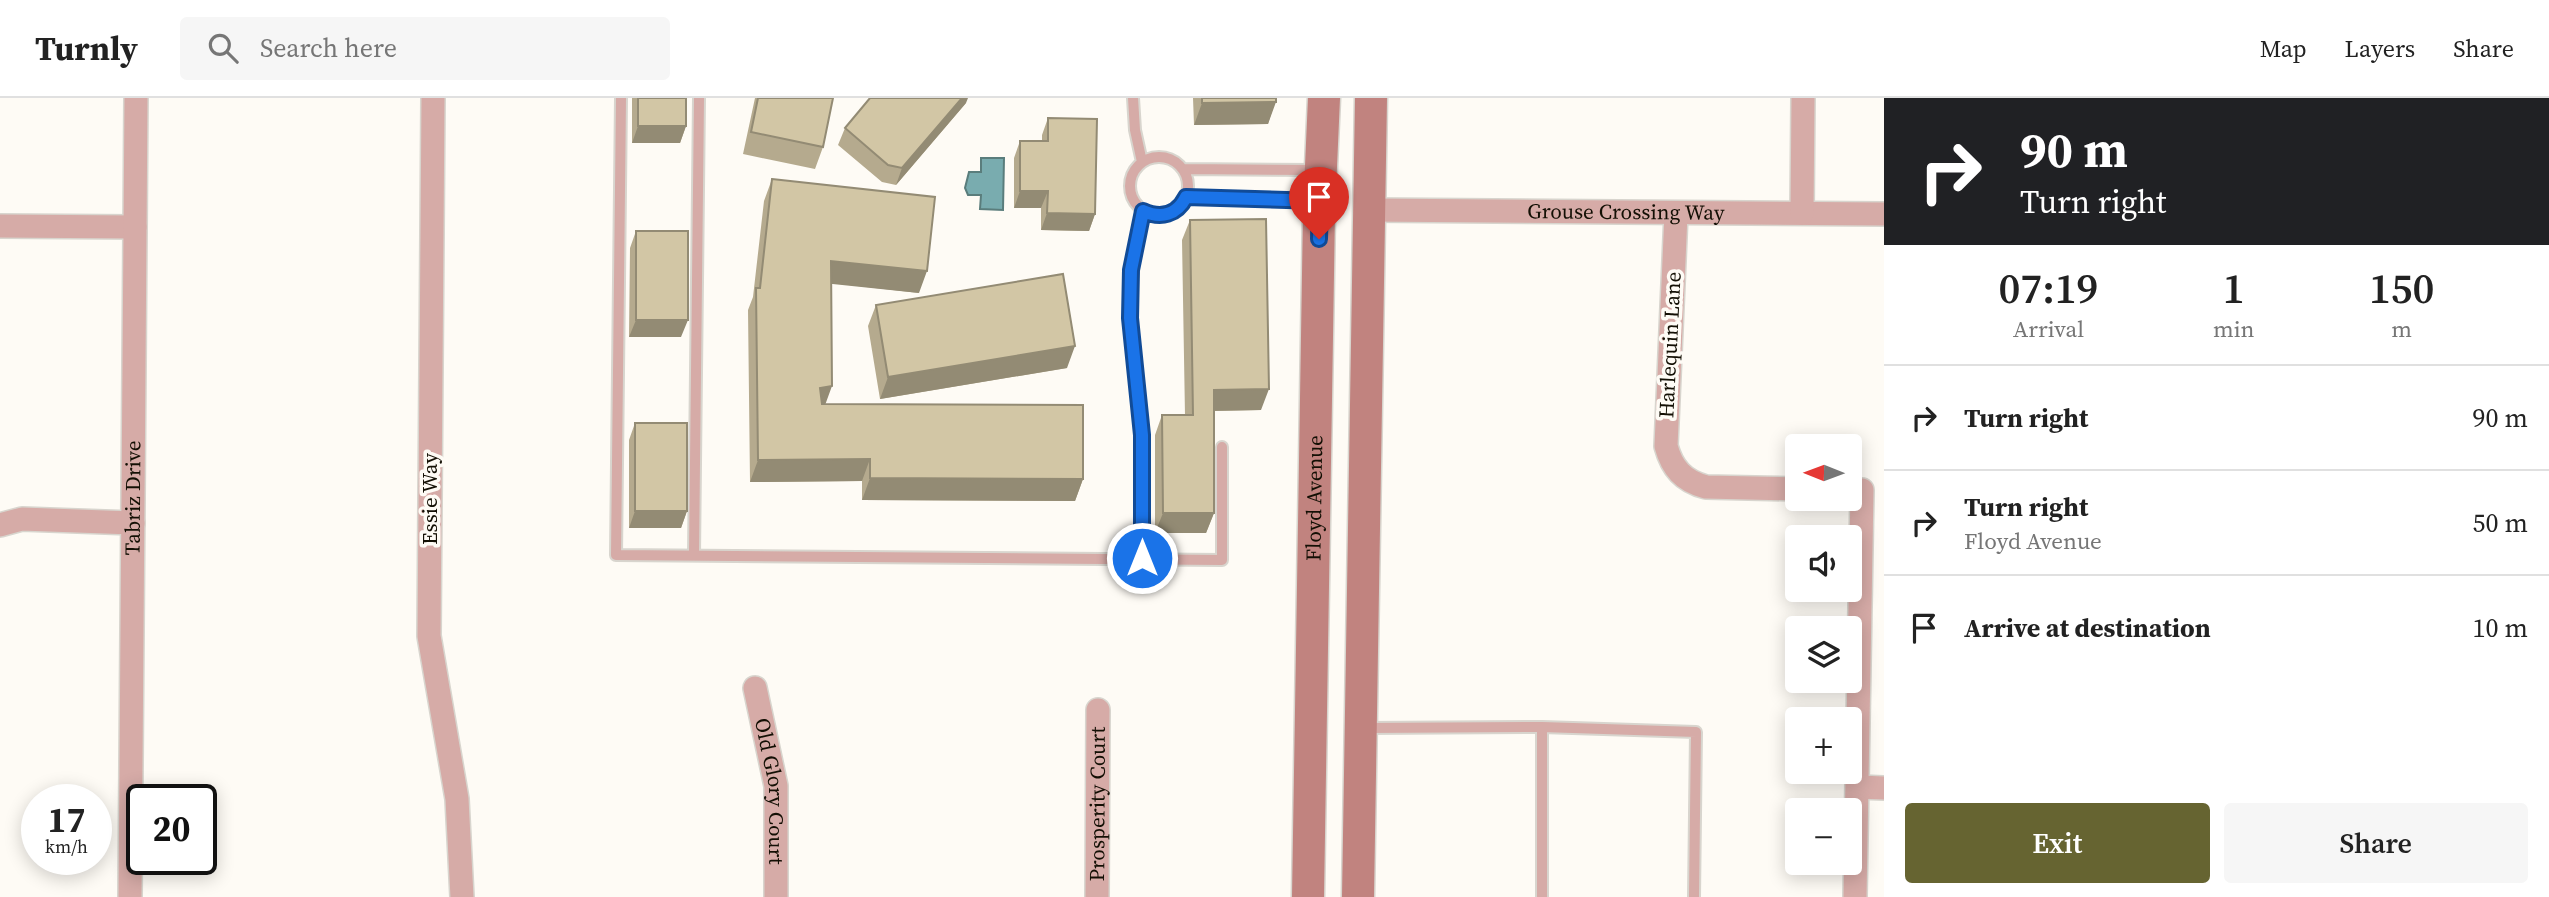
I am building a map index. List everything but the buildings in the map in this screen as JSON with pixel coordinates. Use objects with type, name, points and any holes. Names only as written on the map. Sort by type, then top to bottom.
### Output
[{"type":"street","name":"Tabriz Drive","points":[[130,897],[136,98]]},
{"type":"street","name":"Essie Way","points":[[433,98],[429,636],[457,799],[462,897]]},
{"type":"street","name":"Floyd Avenue","points":[[1308,897],[1320,186],[1324,98]]},
{"type":"street","points":[[1358,897],[1371,98]]},
{"type":"street","points":[[1802,213],[1803,98]]},
{"type":"street","name":"Grouse Crossing Way","points":[[1369,210],[1884,214]]},
{"type":"street","name":"Harlequin Lane","points":[[1676,214],[1665,446],[1678,473],[1694,484],[1706,487],[1785,489]]},
{"type":"street","points":[[0,226],[135,227]]},
{"type":"street","points":[[1855,897],[1865,490]]},
{"type":"street","points":[[0,526],[22,519],[133,523]]},
{"type":"street","name":"Old Glory Court","points":[[755,688],[776,786],[776,897]]},
{"type":"street","name":"Prosperity Court","points":[[1097,897],[1098,710]]},
{"type":"street","points":[[1857,787],[1884,788]]},
{"type":"lane","points":[[621,98],[616,555],[1222,560],[1222,447]]},
{"type":"lane","points":[[694,555],[699,98]]},
{"type":"lane","points":[[1133,98],[1135,130],[1142,162]]},
{"type":"lane","points":[[1183,169],[1186,197],[1176,211],[1165,215],[1143,211],[1135,204],[1130,193],[1134,171],[1142,162],[1164,157],[1183,169],[1320,186]]},
{"type":"lane","points":[[1186,197],[1320,186]]},
{"type":"lane","points":[[1142,558],[1142,435],[1130,318],[1131,270],[1143,211]]},
{"type":"lane","points":[[1542,727],[1542,897]]},
{"type":"lane","points":[[1360,728],[1542,727],[1696,732],[1694,897]]},
{"type":"water","points":[[981,158],[1004,158],[1003,210],[980,209],[981,195],[968,195],[965,188],[969,172],[981,172]]},
{"type":"route","points":[[1142,558],[1142,435],[1130,318],[1131,270],[1143,211],[1154,216],[1165,215],[1176,211],[1186,197],[1320,201],[1319,239]]}]
